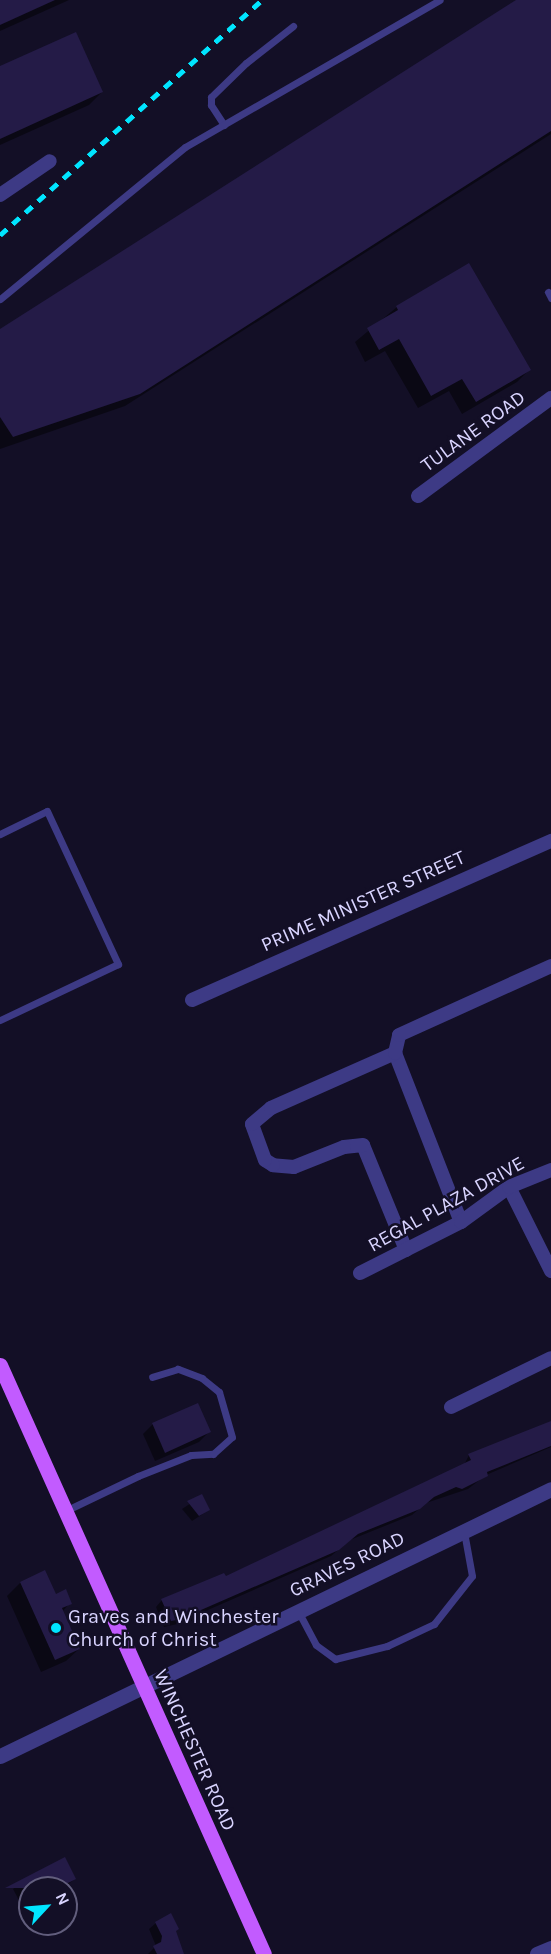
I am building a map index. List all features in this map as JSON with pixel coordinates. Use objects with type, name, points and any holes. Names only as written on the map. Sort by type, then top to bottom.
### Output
[{"type":"main road","name":"WINCHESTER ROAD","points":[[0,1365],[264,1954]]},
{"type":"street","points":[[0,195],[50,161]]},
{"type":"street","name":"TULANE ROAD","points":[[418,496],[551,398]]},
{"type":"street","name":"PRIME MINISTER STREET","points":[[192,1000],[551,841]]},
{"type":"street","points":[[461,1222],[395,1053],[399,1035],[551,966]]},
{"type":"street","points":[[395,1053],[272,1108],[252,1124],[265,1160],[273,1165],[294,1167],[344,1147],[363,1144],[406,1250]]},
{"type":"street","name":"REGAL PLAZA DRIVE","points":[[360,1273],[461,1222],[509,1187],[551,1170]]},
{"type":"street","points":[[509,1187],[551,1271]]},
{"type":"street","points":[[451,1407],[551,1358]]},
{"type":"street","name":"GRAVES ROAD","points":[[0,1756],[551,1489]]},
{"type":"street","points":[[537,1954],[551,1948]]},
{"type":"lane","points":[[0,299],[185,147],[440,0]]},
{"type":"lane","points":[[224,125],[211,105],[211,97],[246,63],[293,26]]},
{"type":"lane","points":[[0,834],[47,811],[118,964],[0,1020]]},
{"type":"lane","points":[[65,1511],[138,1476],[191,1455],[213,1454],[232,1437],[219,1392],[202,1378],[177,1369],[152,1377]]},
{"type":"lane","points":[[298,1611],[316,1645],[334,1659],[387,1646],[434,1624],[472,1576],[464,1531]]},
{"type":"building","points":[[0,0],[55,0],[0,25]]},
{"type":"building","points":[[516,0],[551,0],[551,131],[140,394],[13,437],[0,417],[0,329]]},
{"type":"building","points":[[76,32],[103,92],[0,139],[0,66]]},
{"type":"building","points":[[469,263],[531,370],[476,402],[462,379],[431,396],[399,339],[379,350],[367,328],[398,310],[396,306]]},
{"type":"building","points":[[198,1403],[211,1432],[165,1453],[152,1423]]},
{"type":"building","points":[[551,1421],[551,1446],[487,1472],[488,1476],[462,1489],[456,1487],[434,1497],[420,1509],[358,1534],[339,1550],[201,1610],[203,1615],[171,1621],[161,1599],[224,1573],[226,1576],[471,1460],[468,1454]]},
{"type":"building","points":[[202,1494],[210,1510],[199,1516],[187,1501]]},
{"type":"building","name":"Graves and Winchester Church of Christ","points":[[45,1570],[56,1594],[66,1589],[72,1604],[62,1608],[80,1649],[55,1660],[20,1582]]},
{"type":"building","points":[[65,1857],[74,1876],[28,1876]]},
{"type":"building","points":[[18,1881],[18,1888],[5,1888]]},
{"type":"building","points":[[171,1913],[179,1929],[176,1931],[184,1954],[157,1954],[153,1946],[161,1942],[162,1936],[155,1922]]},
{"type":"railway","points":[[0,235],[262,0]]},
{"type":"place","name":"Graves and Winchester Church of Christ","points":[[56,1628]]}]
